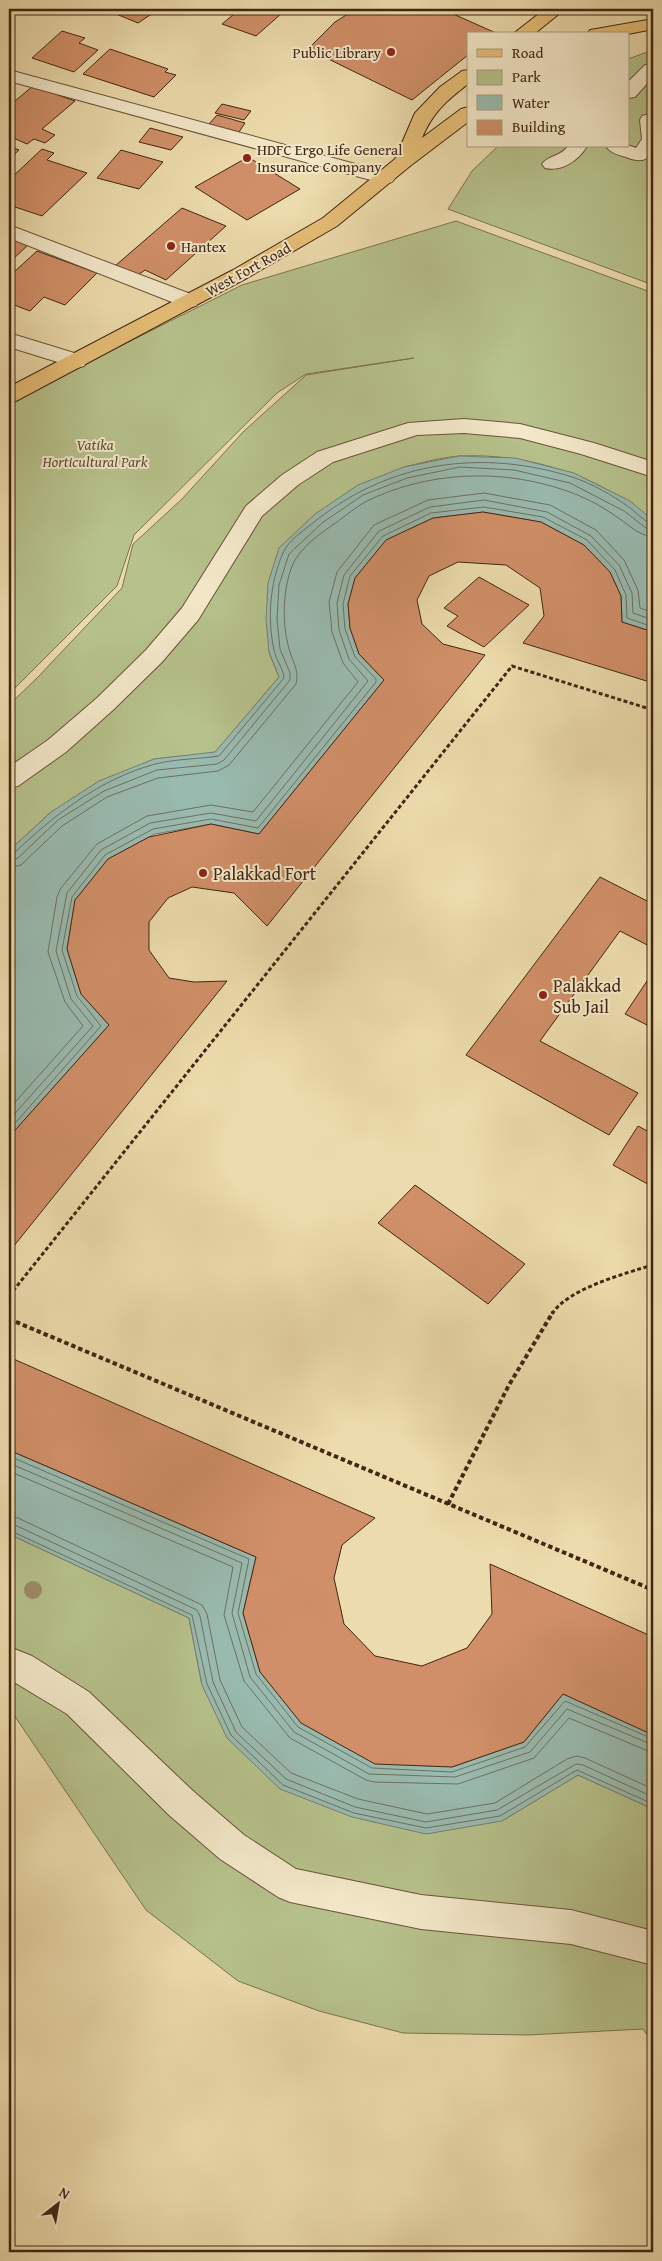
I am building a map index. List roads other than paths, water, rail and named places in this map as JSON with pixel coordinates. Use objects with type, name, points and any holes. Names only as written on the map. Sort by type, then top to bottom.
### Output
[{"type":"main road","points":[[525,32],[556,9]]},
{"type":"main road","points":[[632,9],[653,18]]},
{"type":"main road","points":[[607,32],[653,24]]},
{"type":"main road","points":[[630,45],[653,37]]},
{"type":"main road","points":[[403,162],[422,118],[447,91],[467,76]]},
{"type":"main road","name":"West Fort Road","points":[[9,396],[188,301],[330,222],[403,162],[467,114]]},
{"type":"main road","points":[[403,162],[467,131]]},
{"type":"street","points":[[630,91],[652,69]]},
{"type":"street","points":[[9,75],[385,178]]},
{"type":"street","points":[[630,91],[653,97]]},
{"type":"street","points":[[620,148],[639,156],[652,140],[646,118]]},
{"type":"street","points":[[552,164],[573,154],[577,148]]},
{"type":"street","points":[[9,231],[188,301]]},
{"type":"street","points":[[9,340],[77,361]]},
{"type":"street","points":[[9,778],[57,746],[105,704],[154,656],[190,614],[254,512],[290,480],[325,457],[416,428],[464,426],[520,431],[586,448],[653,470]]},
{"type":"street","points":[[9,1663],[21,1667],[78,1703],[181,1804],[232,1847],[290,1885],[351,1896],[421,1912],[570,1927],[653,1948]]},
{"type":"water","points":[[459,456],[515,458],[574,473],[630,501],[653,520],[653,632],[622,622],[621,596],[610,572],[584,545],[541,522],[483,512],[433,518],[386,540],[355,578],[348,604],[350,628],[359,654],[384,680],[259,834],[211,824],[155,834],[108,859],[75,900],[67,949],[81,994],[109,1025],[9,1137],[9,851],[51,812],[99,781],[154,759],[215,752],[279,677],[269,652],[266,619],[268,583],[279,548],[315,514],[358,485],[404,467]]},
{"type":"water","points":[[9,1450],[256,1557],[243,1613],[260,1672],[452,1767],[524,1742],[563,1694],[653,1735],[653,1809],[578,1775],[502,1821],[426,1834],[352,1817],[280,1789],[227,1738],[202,1685],[189,1618],[9,1534]]},
{"type":"place","name":"Public Library","points":[[391,52]]},
{"type":"place","name":"HDFC Ergo Life General Insurance Company","points":[[247,158]]},
{"type":"place","name":"Hantex","points":[[171,246]]},
{"type":"place","name":"Palakkad Fort","points":[[203,873]]},
{"type":"place","name":"Palakkad Sub Jail","points":[[543,995]]},
{"type":"park label","name":"Vatika Horticultural Park","points":[[95,452]]}]
